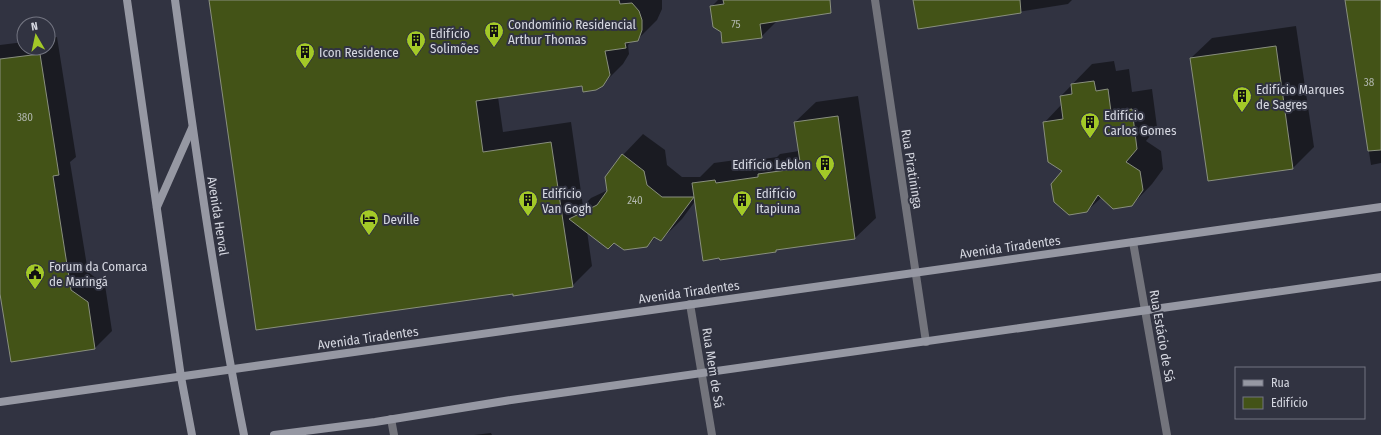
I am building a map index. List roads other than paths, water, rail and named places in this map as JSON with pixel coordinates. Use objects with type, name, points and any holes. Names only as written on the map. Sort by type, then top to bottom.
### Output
[{"type":"main road","points":[[127,0],[182,377],[192,435]]},
{"type":"main road","name":"Avenida Herval","points":[[175,0],[192,127],[231,370],[244,435]]},
{"type":"main road","points":[[157,208],[192,127]]},
{"type":"main road","name":"Avenida Tiradentes","points":[[0,402],[1381,207]]},
{"type":"main road","points":[[274,435],[391,420],[512,400],[1381,277]]},
{"type":"street","name":"Rua Piratininga","points":[[875,0],[926,342]]},
{"type":"street","name":"Rua Estácio de Sá","points":[[1133,242],[1167,435]]},
{"type":"street","name":"Rua Mem de Sá","points":[[690,304],[712,435]]},
{"type":"street","points":[[391,420],[394,435]]},
{"type":"place","name":"Condomínio Residencial Arthur Thomas","points":[[494,48]]},
{"type":"place","name":"Edifício Solimões","points":[[416,57]]},
{"type":"place","name":"Icon Residence","points":[[305,69]]},
{"type":"place","name":"Edifício Marques de Sagres","points":[[1242,113]]},
{"type":"place","name":"Edifício Carlos Gomes","points":[[1090,139]]},
{"type":"place","name":"Edifício Leblon","points":[[825,181]]},
{"type":"place","name":"Edifício Van Gogh","points":[[528,217]]},
{"type":"place","name":"Edifício Itapiuna","points":[[742,217]]},
{"type":"place","name":"Deville","points":[[369,236]]},
{"type":"place","name":"Forum da Comarca de Maringá","points":[[35,290]]}]
